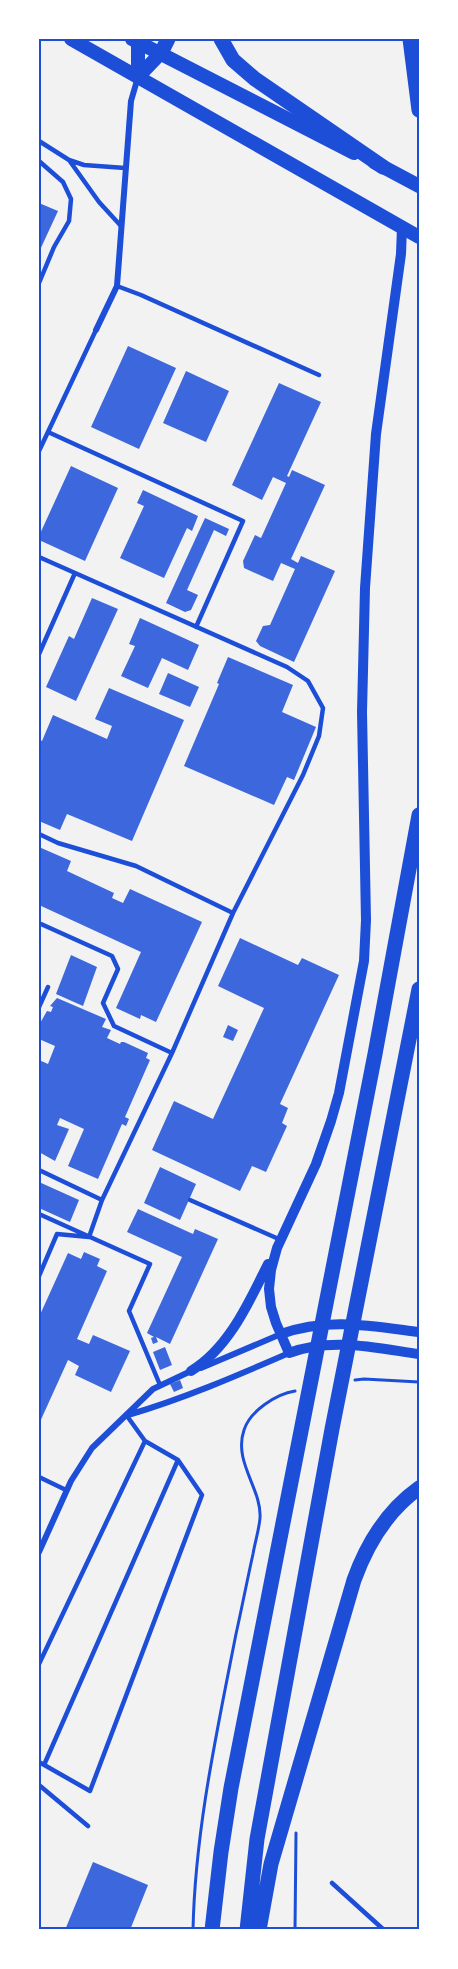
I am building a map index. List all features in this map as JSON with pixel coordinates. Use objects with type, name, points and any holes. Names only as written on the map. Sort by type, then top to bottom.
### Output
[{"type":"highway","points":[[161,53],[168,39]]},
{"type":"highway","points":[[220,39],[233,60],[255,80],[383,167]]},
{"type":"highway","points":[[410,39],[419,110]]},
{"type":"highway","points":[[419,103],[419,117]]},
{"type":"highway","points":[[212,1930],[230,1798],[419,814]]},
{"type":"highway","points":[[247,1930],[257,1839],[332,1429],[419,988]]},
{"type":"highway","points":[[259,1930],[274,1852],[354,1580],[365,1553],[382,1526],[398,1506],[419,1488]]},
{"type":"main road","points":[[71,39],[280,160],[419,237]]},
{"type":"main road","points":[[136,40],[138,77]]},
{"type":"main road","points":[[136,40],[419,186]]},
{"type":"main road","points":[[138,77],[161,53]]},
{"type":"street","points":[[96,330],[117,286],[131,101],[138,77]]},
{"type":"street","points":[[191,1371],[207,1359],[235,1325],[279,1244],[316,1164],[339,1094],[364,961],[366,920],[362,701],[365,579],[376,434],[401,254],[402,228]]},
{"type":"street","points":[[279,1244],[271,1270],[269,1289],[273,1315],[289,1353]]},
{"type":"street","points":[[39,1552],[81,1462],[141,1399],[162,1383],[281,1334],[309,1326],[339,1323],[419,1332]]},
{"type":"street","points":[[127,1416],[191,1394],[289,1353],[310,1347],[338,1344],[419,1354]]},
{"type":"lane","points":[[39,141],[69,160],[84,165],[125,168]]},
{"type":"lane","points":[[69,160],[99,202],[121,226]]},
{"type":"lane","points":[[39,161],[63,183],[71,199],[69,221],[54,247],[39,283]]},
{"type":"lane","points":[[117,286],[319,375]]},
{"type":"lane","points":[[39,451],[96,330]]},
{"type":"lane","points":[[48,432],[243,521],[196,627]]},
{"type":"lane","points":[[39,557],[287,667],[308,681],[323,708],[320,736],[303,775],[233,913],[172,1053],[102,1200],[89,1237]]},
{"type":"lane","points":[[39,654],[75,573]]},
{"type":"lane","points":[[39,834],[58,843],[136,866],[233,913]]},
{"type":"lane","points":[[41,924],[112,956],[118,969],[103,1003],[114,1026],[172,1053]]},
{"type":"lane","points":[[39,1007],[48,987]]},
{"type":"lane","points":[[39,1170],[102,1200]]},
{"type":"lane","points":[[190,1200],[279,1244]]},
{"type":"lane","points":[[39,1214],[150,1264],[129,1311],[162,1383]]},
{"type":"lane","points":[[39,1276],[57,1234],[89,1237]]},
{"type":"lane","points":[[39,1762],[90,1791],[202,1495],[178,1460],[145,1441],[127,1416]]},
{"type":"lane","points":[[39,1664],[145,1441]]},
{"type":"lane","points":[[45,1765],[178,1460]]},
{"type":"lane","points":[[39,1477],[66,1490]]},
{"type":"lane","points":[[39,1785],[88,1826]]},
{"type":"lane","points":[[332,1883],[384,1930]]},
{"type":"path","points":[[295,1930],[296,1828]]},
{"type":"building","points":[[39,203],[58,211],[39,252]]},
{"type":"building","points":[[128,346],[176,368],[139,449],[91,427]]},
{"type":"building","points":[[186,371],[229,391],[206,442],[163,423]]},
{"type":"building","points":[[279,383],[321,402],[287,476],[289,477],[292,470],[325,485],[291,559],[298,563],[301,556],[335,571],[294,662],[260,646],[256,641],[263,626],[270,625],[295,569],[281,563],[273,581],[244,568],[243,561],[255,535],[261,538],[286,483],[273,477],[262,500],[232,485]]},
{"type":"building","points":[[71,466],[118,488],[85,561],[39,540]]},
{"type":"building","points":[[143,490],[198,516],[192,531],[187,528],[164,578],[120,558],[144,506],[137,503]]},
{"type":"building","points":[[205,518],[229,529],[226,536],[214,530],[187,590],[198,595],[191,610],[185,612],[166,603]]},
{"type":"building","points":[[92,598],[118,609],[76,701],[46,687],[69,636],[74,639]]},
{"type":"building","points":[[140,618],[199,645],[188,670],[162,658],[148,688],[121,676],[135,646],[129,644]]},
{"type":"building","points":[[228,657],[293,685],[282,712],[316,727],[294,780],[287,777],[274,805],[184,766]]},
{"type":"building","points":[[168,673],[199,687],[190,707],[159,694]]},
{"type":"building","points":[[109,688],[184,720],[132,841],[67,814],[60,830],[39,821],[40,740],[42,741],[53,715],[107,739],[112,726],[95,719]]},
{"type":"building","points":[[39,847],[71,861],[67,871],[114,893],[112,898],[123,903],[130,889],[202,922],[156,1022],[141,1015],[140,1019],[116,1008],[141,952],[39,905]]},
{"type":"building","points":[[240,938],[298,965],[302,958],[339,975],[280,1104],[288,1108],[282,1123],[287,1126],[266,1172],[252,1166],[240,1191],[152,1150],[174,1101],[213,1119],[264,1008],[218,986]]},
{"type":"building","points":[[71,955],[97,967],[83,1006],[56,994]]},
{"type":"building","points":[[57,998],[106,1019],[102,1027],[111,1030],[107,1038],[120,1044],[124,1042],[148,1053],[146,1058],[150,1060],[125,1117],[129,1119],[126,1126],[122,1124],[98,1179],[68,1166],[84,1129],[60,1118],[57,1125],[69,1129],[55,1161],[39,1152],[39,1060],[48,1064],[55,1046],[39,1039],[39,1025],[47,1011],[51,1012],[53,1007],[50,1006]]},
{"type":"building","points":[[228,1025],[238,1030],[233,1041],[223,1037]]},
{"type":"building","points":[[160,1167],[196,1184],[180,1220],[144,1203]]},
{"type":"building","points":[[39,1182],[79,1200],[70,1222],[39,1208]]},
{"type":"building","points":[[138,1209],[193,1234],[195,1229],[218,1239],[170,1344],[156,1337],[158,1342],[153,1344],[151,1338],[154,1337],[147,1333],[182,1257],[127,1232]]},
{"type":"building","points":[[84,1252],[100,1259],[97,1266],[107,1271],[77,1339],[89,1344],[93,1335],[130,1351],[111,1392],[75,1375],[79,1366],[68,1360],[39,1424],[39,1317],[68,1253],[81,1259]]},
{"type":"building","points":[[165,1347],[172,1365],[160,1370],[153,1352]]},
{"type":"building","points":[[180,1380],[183,1388],[174,1392],[170,1384]]},
{"type":"building","points":[[93,1862],[148,1885],[130,1930],[65,1930]]}]
